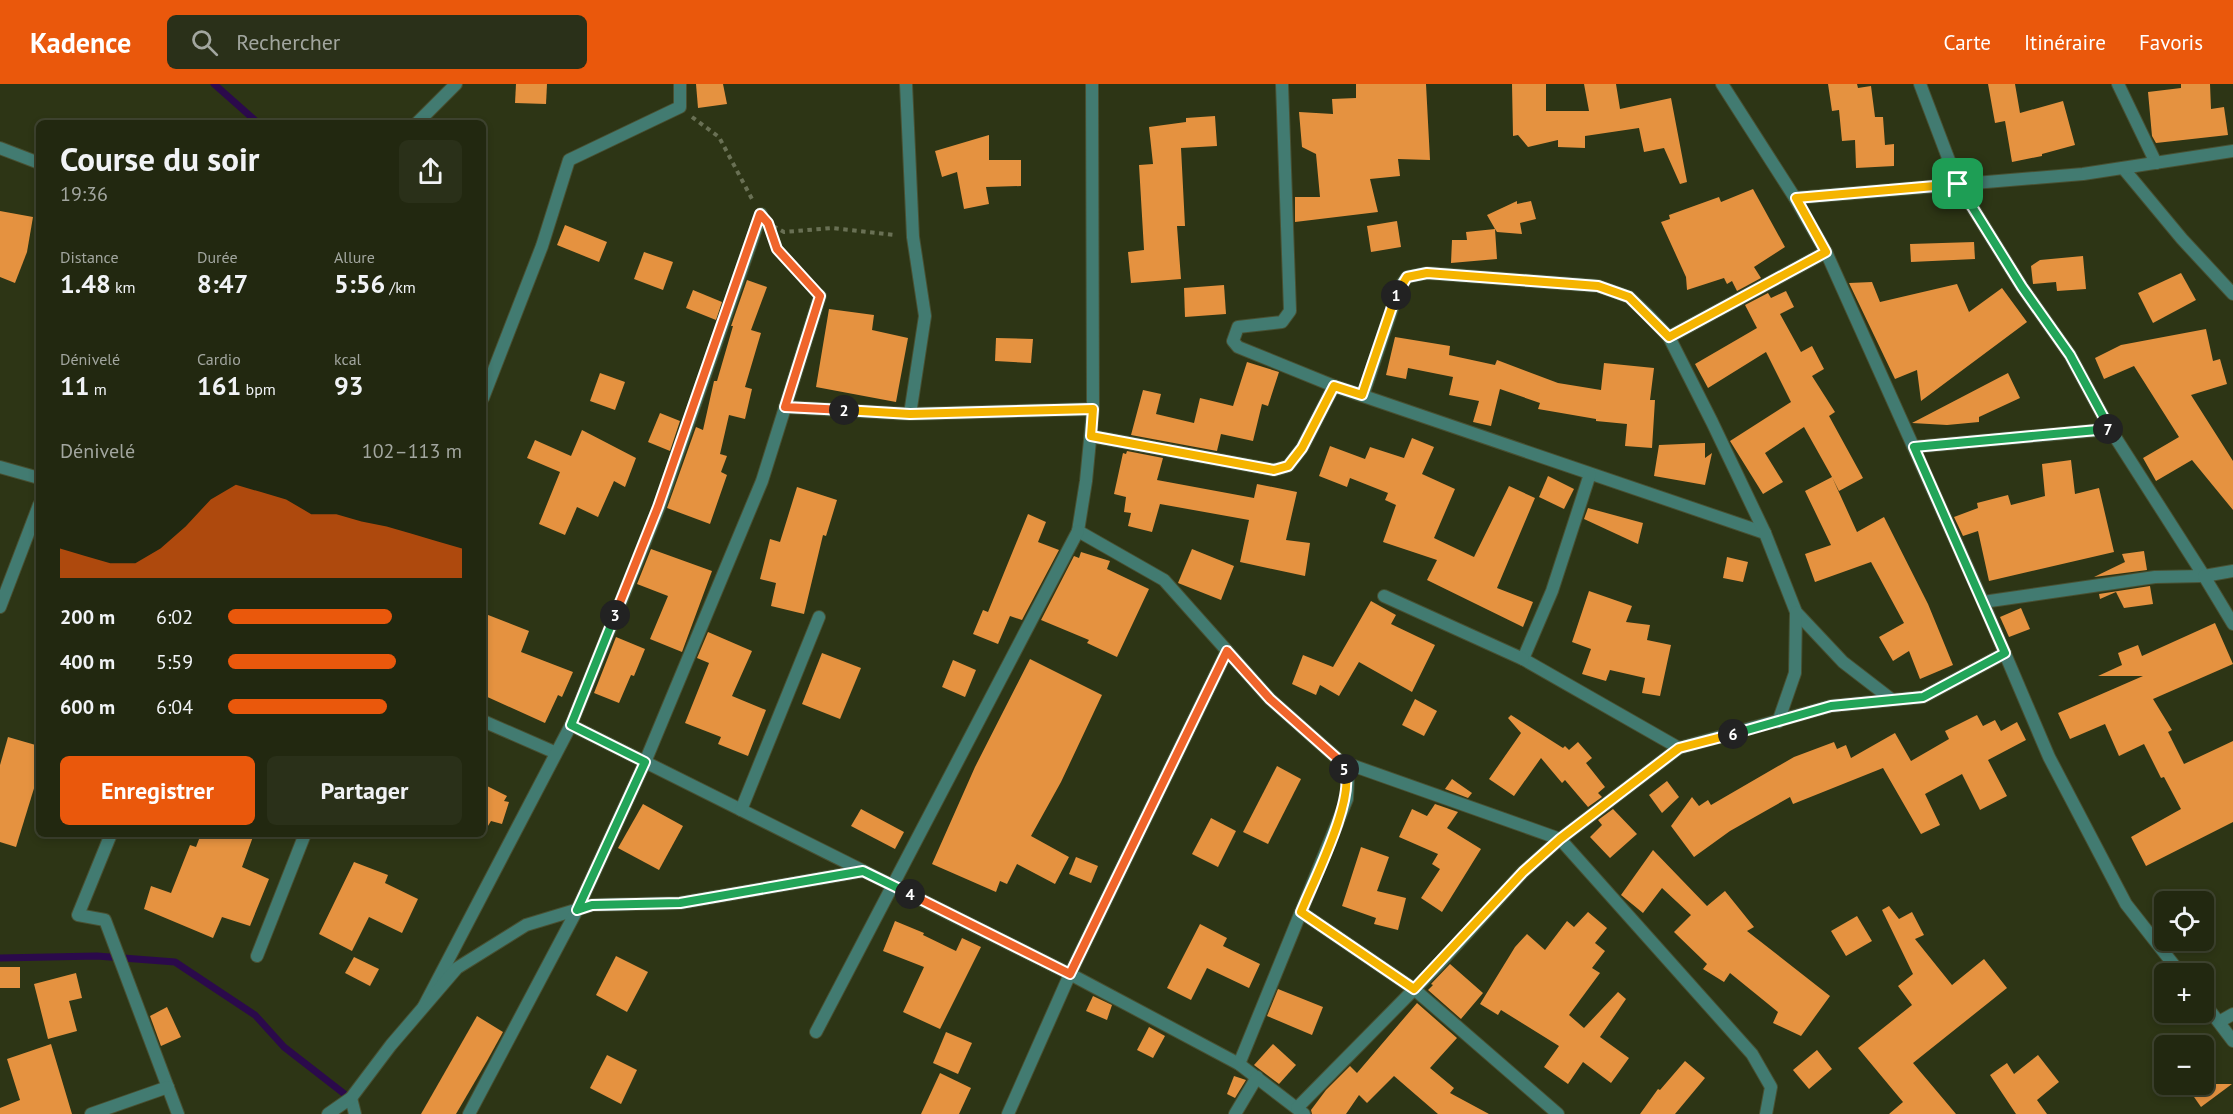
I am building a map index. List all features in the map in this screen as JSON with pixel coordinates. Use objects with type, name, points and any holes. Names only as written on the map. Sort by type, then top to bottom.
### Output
[{"type":"street","points":[[420,120],[456,84]]},
{"type":"street","points":[[486,390],[542,246],[569,160],[680,108],[680,84]]},
{"type":"street","points":[[906,84],[913,237],[925,316],[910,414]]},
{"type":"street","points":[[816,1032],[1078,531],[1093,409],[1092,84]]},
{"type":"street","points":[[1282,84],[1290,311],[1282,322],[1238,327],[1233,341],[1238,347],[1334,386],[1765,533]]},
{"type":"street","points":[[1722,84],[1796,198],[1826,252],[1983,602],[2049,757],[2126,904],[2172,963]]},
{"type":"street","points":[[1920,84],[1958,184],[2022,287],[2070,355],[2110,429],[2233,624]]},
{"type":"street","points":[[2118,84],[2156,163]]},
{"type":"street","points":[[0,148],[36,162]]},
{"type":"street","points":[[1796,198],[2123,168],[2233,151]]},
{"type":"street","points":[[2123,168],[2182,239],[2233,294]]},
{"type":"street","points":[[424,1006],[571,725],[658,507],[760,214]]},
{"type":"street","points":[[1669,337],[1826,252]]},
{"type":"street","points":[[1362,395],[1399,288],[1407,277],[1427,273],[1598,286],[1629,297],[1669,337],[1765,533],[1796,612],[1843,662],[1891,699]]},
{"type":"street","points":[[469,1114],[577,910],[645,762],[762,481],[820,296]]},
{"type":"street","points":[[1091,436],[1274,470],[1288,466],[1302,448],[1334,386]]},
{"type":"street","points":[[785,407],[910,414],[1093,409]]},
{"type":"street","points":[[1914,447],[2110,429]]},
{"type":"street","points":[[0,467],[36,477]]},
{"type":"street","points":[[1523,658],[1552,591],[1590,474]]},
{"type":"street","points":[[0,607],[36,514]]},
{"type":"street","points":[[1078,531],[1164,580],[1270,699],[1340,761],[1348,777],[1347,799],[1239,1064]]},
{"type":"street","points":[[1983,602],[2156,577],[2204,576],[2233,571]]},
{"type":"street","points":[[1384,596],[1523,658],[1679,748]]},
{"type":"street","points":[[1778,722],[1795,673],[1796,612]]},
{"type":"street","points":[[741,810],[819,617]]},
{"type":"street","points":[[1008,1114],[1070,974],[1227,651]]},
{"type":"street","points":[[571,725],[1070,974],[1239,1064],[1301,1111],[1523,872],[1560,839],[1679,748],[1831,706],[1923,697],[2005,653]]},
{"type":"street","points":[[486,722],[555,752]]},
{"type":"street","points":[[1340,761],[1560,839],[1752,1054],[1771,1087],[1766,1114]]},
{"type":"street","points":[[110,837],[78,915],[105,920],[178,1114]]},
{"type":"street","points":[[257,956],[304,837]]},
{"type":"street","points":[[328,1114],[351,1098],[457,968],[526,925],[603,905],[680,903],[863,871]]},
{"type":"street","points":[[1301,912],[1414,989],[1558,1114]]},
{"type":"street","points":[[2219,1022],[2233,1014]]},
{"type":"street","points":[[2214,1016],[2233,1041]]},
{"type":"street","points":[[1235,1114],[1257,1077]]},
{"type":"street","points":[[91,1114],[168,1087]]},
{"type":"street","points":[[351,1098],[355,1114]]},
{"type":"path","points":[[680,108],[719,137],[760,214]]},
{"type":"path","points":[[820,296],[777,249],[768,223],[784,232],[832,228],[913,237]]},
{"type":"building","points":[[516,84],[547,84],[546,104],[515,103]]},
{"type":"building","points":[[696,84],[723,84],[727,104],[698,108]]},
{"type":"building","points":[[1356,84],[1426,84],[1430,160],[1398,159],[1400,176],[1370,179],[1378,212],[1295,222],[1295,197],[1320,197],[1316,154],[1302,147],[1299,112],[1333,114],[1332,99],[1356,98]]},
{"type":"building","points":[[1512,84],[1546,84],[1546,111],[1589,111],[1584,84],[1616,84],[1620,109],[1671,98],[1687,182],[1680,184],[1664,148],[1644,152],[1639,128],[1585,136],[1585,148],[1558,147],[1558,140],[1528,147],[1518,135],[1513,136]]},
{"type":"building","points":[[1828,84],[1857,84],[1858,88],[1871,86],[1875,117],[1883,117],[1885,145],[1894,144],[1894,166],[1856,168],[1855,140],[1842,141],[1839,110],[1832,111]]},
{"type":"building","points":[[1988,84],[2015,84],[2020,113],[2063,101],[2075,145],[2042,154],[2042,156],[2012,162],[2005,121],[1995,123]]},
{"type":"building","points":[[2181,84],[2210,84],[2211,109],[2224,107],[2228,135],[2156,143],[2152,136],[2148,92],[2181,88]]},
{"type":"building","points":[[1215,116],[1217,146],[1181,148],[1185,226],[1177,226],[1181,279],[1131,283],[1128,252],[1144,250],[1139,165],[1153,164],[1149,127],[1186,122],[1186,118]]},
{"type":"building","points":[[989,135],[989,160],[1021,160],[1021,186],[986,187],[989,204],[964,209],[957,172],[942,177],[935,151]]},
{"type":"building","points":[[1753,189],[1785,247],[1754,267],[1761,278],[1737,291],[1732,281],[1727,284],[1724,278],[1687,290],[1686,277],[1661,222],[1670,219],[1669,215],[1719,197],[1721,202]]},
{"type":"building","points":[[1517,201],[1517,204],[1531,201],[1536,219],[1520,223],[1522,234],[1497,232],[1487,215]]},
{"type":"building","points":[[0,211],[33,217],[27,252],[15,283],[0,277]]},
{"type":"building","points":[[1397,221],[1401,247],[1371,252],[1367,226]]},
{"type":"building","points":[[565,225],[607,242],[599,262],[557,245]]},
{"type":"building","points":[[1495,229],[1497,259],[1451,263],[1452,240],[1467,240],[1466,232]]},
{"type":"building","points":[[1974,242],[1975,259],[1911,262],[1910,244]]},
{"type":"building","points":[[644,252],[673,262],[663,290],[634,279]]},
{"type":"building","points":[[2083,256],[2086,289],[2057,291],[2056,282],[2033,284],[2031,266],[2040,260]]},
{"type":"building","points":[[2181,273],[2196,300],[2153,323],[2138,293]]},
{"type":"building","points":[[747,280],[767,287],[751,330],[761,333],[745,387],[752,389],[745,419],[729,415],[720,454],[727,456],[721,472],[727,475],[710,524],[667,508],[696,427],[703,430],[714,381],[717,381],[733,326],[731,326]]},
{"type":"building","points":[[1872,282],[1880,302],[1957,284],[1969,312],[2002,288],[2027,322],[1921,401],[1917,370],[1895,379],[1849,283]]},
{"type":"building","points":[[1224,285],[1226,314],[1185,317],[1184,288]]},
{"type":"building","points":[[693,290],[722,302],[716,320],[686,308]]},
{"type":"building","points":[[1786,291],[1794,307],[1780,314],[1801,352],[1812,346],[1824,369],[1812,376],[1835,412],[1829,416],[1863,478],[1839,491],[1804,427],[1765,453],[1783,482],[1763,494],[1730,441],[1791,402],[1766,352],[1708,388],[1695,364],[1757,328],[1745,305],[1768,293],[1771,298]]},
{"type":"building","points":[[829,309],[874,315],[872,330],[908,338],[896,402],[816,387]]},
{"type":"building","points":[[2206,329],[2213,361],[2220,359],[2227,384],[2191,395],[2233,461],[2233,510],[2192,460],[2156,481],[2143,458],[2179,437],[2134,366],[2104,379],[2095,358],[2121,345]]},
{"type":"building","points":[[1395,337],[1450,346],[1449,355],[1495,365],[1497,360],[1558,383],[1601,390],[1604,363],[1654,368],[1650,400],[1655,400],[1652,448],[1625,446],[1627,424],[1596,421],[1596,419],[1538,409],[1540,403],[1500,389],[1491,426],[1473,422],[1479,401],[1449,395],[1453,377],[1408,368],[1406,379],[1386,375]]},
{"type":"building","points":[[996,338],[1033,339],[1031,363],[995,361]]},
{"type":"building","points":[[1247,362],[1279,372],[1268,406],[1262,404],[1253,441],[1221,434],[1217,451],[1131,435],[1143,390],[1161,394],[1156,414],[1194,423],[1200,398],[1233,406]]},
{"type":"building","points":[[600,373],[625,382],[615,410],[590,401]]},
{"type":"building","points":[[2008,373],[2020,398],[1979,417],[1979,422],[1947,425],[1912,423]]},
{"type":"building","points":[[660,413],[680,421],[670,451],[648,442]]},
{"type":"building","points":[[582,430],[636,458],[625,487],[614,481],[598,517],[577,507],[565,535],[539,524],[560,472],[527,458],[535,440],[571,456]]},
{"type":"building","points":[[1412,438],[1434,447],[1422,474],[1455,489],[1434,538],[1474,557],[1509,486],[1535,498],[1497,588],[1533,602],[1523,627],[1427,580],[1437,560],[1383,542],[1396,505],[1385,500],[1388,493],[1350,478],[1347,487],[1319,476],[1330,446],[1365,459],[1370,447],[1404,458]]},
{"type":"building","points":[[1705,443],[1705,458],[1712,453],[1705,485],[1654,476],[1659,445]]},
{"type":"building","points":[[1127,451],[1163,458],[1157,480],[1254,498],[1257,484],[1297,492],[1286,540],[1310,543],[1305,576],[1240,562],[1249,520],[1160,504],[1152,532],[1128,526],[1131,513],[1124,512],[1126,497],[1114,494],[1123,453],[1126,454]]},
{"type":"building","points":[[2071,460],[2075,494],[2099,488],[2114,552],[1989,581],[1978,531],[1963,536],[1954,517],[1978,508],[1977,503],[2008,495],[2011,505],[2045,496],[2042,464]]},
{"type":"building","points":[[1548,476],[1574,489],[1564,509],[1539,497]]},
{"type":"building","points":[[1832,477],[1857,532],[1884,517],[1928,604],[1953,665],[1920,679],[1909,651],[1893,661],[1879,637],[1904,623],[1871,562],[1815,582],[1805,554],[1831,545],[1805,491]]},
{"type":"building","points":[[797,487],[837,500],[826,536],[823,535],[804,614],[771,606],[776,583],[760,579],[770,539],[780,542]]},
{"type":"building","points":[[1588,508],[1643,523],[1638,544],[1584,519]]},
{"type":"building","points":[[1028,514],[1046,522],[1038,542],[1059,550],[1022,620],[1010,616],[998,644],[973,634],[983,610],[988,612]]},
{"type":"building","points":[[651,549],[712,571],[682,652],[650,639],[668,596],[637,584]]},
{"type":"building","points":[[1192,549],[1234,566],[1221,600],[1178,583]]},
{"type":"building","points":[[2144,551],[2147,570],[2094,577],[2125,562],[2122,554]]},
{"type":"building","points":[[1081,552],[1110,561],[1107,569],[1149,589],[1117,657],[1087,643],[1089,640],[1041,620],[1074,556],[1079,558]]},
{"type":"building","points":[[1727,557],[1748,562],[1743,582],[1723,578]]},
{"type":"building","points":[[2150,586],[2153,604],[2124,608],[2116,592],[2100,599],[2099,594]]},
{"type":"building","points":[[1589,591],[1632,606],[1626,622],[1650,625],[1647,640],[1671,645],[1660,696],[1642,693],[1645,678],[1610,670],[1606,681],[1582,674],[1591,649],[1572,642]]},
{"type":"building","points":[[1371,601],[1396,615],[1391,624],[1435,645],[1412,692],[1359,662],[1339,696],[1320,685],[1316,695],[1292,684],[1303,655],[1333,667]]},
{"type":"building","points":[[2021,608],[2030,629],[2009,637],[2000,617]]},
{"type":"building","points":[[486,614],[529,631],[521,652],[573,672],[562,697],[558,695],[545,723],[486,696]]},
{"type":"building","points":[[2215,623],[2233,664],[2153,699],[2172,730],[2168,732],[2184,764],[2233,741],[2233,822],[2146,866],[2131,837],[2181,809],[2164,777],[2161,778],[2144,744],[2119,756],[2105,724],[2070,739],[2058,713],[2143,676],[2098,676],[2122,665],[2118,653],[2138,645],[2142,656]]},
{"type":"building","points":[[708,632],[752,651],[732,696],[766,710],[748,756],[718,744],[721,737],[685,723],[709,663],[697,658]]},
{"type":"building","points":[[616,637],[645,649],[634,676],[631,675],[619,703],[594,693]]},
{"type":"building","points":[[822,653],[861,668],[840,719],[802,704]]},
{"type":"building","points":[[1030,659],[1102,695],[1061,782],[1031,836],[1069,857],[1055,884],[1017,864],[1007,884],[1000,881],[996,892],[932,864],[975,767]]},
{"type":"building","points":[[953,660],[976,670],[965,697],[942,687]]},
{"type":"building","points":[[1415,699],[1437,711],[1424,736],[1402,725]]},
{"type":"building","points":[[1511,715],[1563,748],[1565,746],[1569,750],[1578,742],[1592,758],[1586,763],[1605,787],[1598,793],[1602,797],[1588,807],[1565,780],[1562,783],[1541,758],[1514,796],[1489,779],[1521,733],[1508,718]]},
{"type":"building","points":[[1977,715],[1983,726],[1995,720],[2001,731],[2017,722],[2026,740],[1988,760],[2007,796],[1980,810],[1962,774],[1925,794],[1940,825],[1921,834],[1883,768],[1793,804],[1790,797],[1730,831],[1694,857],[1671,826],[1692,797],[1699,806],[1708,800],[1711,805],[1794,757],[1834,742],[1837,749],[1846,745],[1851,758],[1895,733],[1911,761],[1949,739],[1945,731]]},
{"type":"building","points":[[8,737],[36,745],[36,782],[16,847],[0,842],[0,765]]},
{"type":"building","points":[[1277,766],[1301,779],[1268,844],[1243,832]]},
{"type":"building","points":[[1452,779],[1472,793],[1468,798],[1445,789]]},
{"type":"building","points":[[1667,781],[1679,797],[1662,813],[1649,795]]},
{"type":"building","points":[[486,786],[507,796],[504,801],[509,802],[502,824],[491,821],[486,829]]},
{"type":"building","points":[[643,804],[683,826],[659,870],[618,848]]},
{"type":"building","points":[[1435,804],[1458,812],[1447,828],[1481,849],[1442,912],[1421,898],[1440,869],[1432,864],[1438,854],[1399,837],[1412,809],[1427,816]]},
{"type":"building","points":[[861,809],[904,832],[895,849],[851,826]]},
{"type":"building","points":[[1613,809],[1637,834],[1610,858],[1590,837],[1602,825],[1598,820]]},
{"type":"building","points":[[1211,818],[1236,831],[1218,867],[1192,854]]},
{"type":"building","points":[[200,837],[253,837],[242,867],[269,879],[250,926],[222,917],[213,938],[144,909],[151,886],[171,893],[190,845],[196,847]]},
{"type":"building","points":[[1361,847],[1389,857],[1377,891],[1406,898],[1398,930],[1374,924],[1376,918],[1342,906]]},
{"type":"building","points":[[1653,850],[1707,906],[1725,891],[1754,927],[1747,931],[1830,996],[1801,1036],[1773,1023],[1778,1012],[1730,973],[1724,982],[1703,969],[1707,964],[1674,932],[1691,915],[1662,888],[1643,913],[1621,895]]},
{"type":"building","points":[[1076,857],[1098,866],[1091,883],[1069,874]]},
{"type":"building","points":[[354,862],[388,875],[385,883],[418,899],[402,933],[369,917],[352,951],[319,934]]},
{"type":"building","points":[[1889,906],[1899,919],[1912,912],[1924,935],[1915,939],[1952,985],[1984,959],[2007,988],[1913,1063],[1956,1114],[1889,1114],[1903,1102],[1858,1048],[1912,1005],[1898,986],[1913,974],[1882,910]]},
{"type":"building","points":[[1588,912],[1607,928],[1595,943],[1605,951],[1592,968],[1600,973],[1569,1015],[1584,1028],[1618,992],[1626,999],[1600,1037],[1629,1058],[1611,1083],[1583,1062],[1568,1084],[1544,1067],[1559,1046],[1501,1010],[1498,1015],[1480,1004],[1515,947],[1527,934],[1545,950],[1567,921],[1574,927]]},
{"type":"building","points":[[1857,916],[1872,941],[1846,956],[1831,931]]},
{"type":"building","points":[[895,921],[924,933],[923,935],[956,951],[962,938],[981,947],[940,1029],[903,1012],[924,967],[883,951]]},
{"type":"building","points":[[1200,924],[1227,938],[1223,946],[1260,964],[1249,988],[1207,968],[1191,1000],[1167,988]]},
{"type":"building","points":[[616,956],[648,972],[627,1012],[596,995]]},
{"type":"building","points":[[354,957],[379,969],[370,986],[345,973]]},
{"type":"building","points":[[1450,964],[1483,993],[1461,1019],[1428,990]]},
{"type":"building","points":[[0,967],[20,967],[20,988],[0,988]]},
{"type":"building","points":[[76,973],[82,998],[69,1001],[77,1031],[48,1039],[34,984]]},
{"type":"building","points":[[1278,989],[1323,1007],[1312,1035],[1267,1016]]},
{"type":"building","points":[[1093,996],[1112,1005],[1107,1020],[1086,1011]]},
{"type":"building","points":[[1417,1003],[1457,1038],[1430,1068],[1454,1088],[1450,1093],[1489,1114],[1438,1114],[1394,1076],[1367,1103],[1359,1095],[1346,1114],[1312,1114],[1311,1110],[1326,1090],[1350,1066],[1357,1073]]},
{"type":"building","points":[[167,1007],[181,1037],[161,1046],[150,1016]]},
{"type":"building","points":[[477,1016],[503,1032],[487,1061],[456,1114],[421,1114]]},
{"type":"building","points":[[1149,1027],[1165,1036],[1153,1058],[1137,1050]]},
{"type":"building","points":[[946,1032],[972,1043],[958,1074],[933,1063]]},
{"type":"building","points":[[51,1044],[72,1114],[0,1114],[0,1108],[20,1100],[7,1059]]},
{"type":"building","points":[[1273,1044],[1296,1065],[1279,1084],[1254,1065]]},
{"type":"building","points":[[1817,1050],[1832,1069],[1809,1089],[1793,1070]]},
{"type":"building","points":[[607,1055],[637,1070],[621,1104],[590,1088]]},
{"type":"building","points":[[2038,1055],[2059,1082],[2037,1100],[2047,1114],[2016,1114],[1990,1075],[2007,1063],[2014,1074]]},
{"type":"building","points":[[1685,1061],[1705,1078],[1675,1114],[1640,1114],[1658,1089],[1660,1090]]},
{"type":"building","points":[[940,1073],[971,1088],[959,1114],[921,1114]]},
{"type":"building","points":[[1234,1076],[1246,1080],[1235,1098],[1227,1094]]},
{"type":"building","points":[[2214,1084],[2232,1084],[2201,1107],[2193,1095],[2214,1095]]},
{"type":"waterway","points":[[214,84],[255,120]]},
{"type":"waterway","points":[[0,958],[97,956],[175,962],[255,1015],[284,1047],[351,1099]]},
{"type":"route","points":[[1958,184],[2022,287],[2070,355],[2110,429],[1914,447],[2005,653],[1923,697],[1831,706],[1679,748],[1560,839],[1523,872],[1414,989],[1301,912],[1347,799],[1348,777],[1340,761],[1270,699],[1227,651],[1070,974],[863,871],[680,903],[592,905],[577,910],[645,762],[571,725],[658,507],[760,214],[768,223],[777,249],[820,296],[785,407],[910,414],[1093,409],[1091,436],[1274,470],[1288,466],[1302,448],[1334,386],[1362,395],[1399,288],[1407,277],[1427,273],[1598,286],[1629,297],[1669,337],[1826,252],[1796,198],[1958,184]]}]
